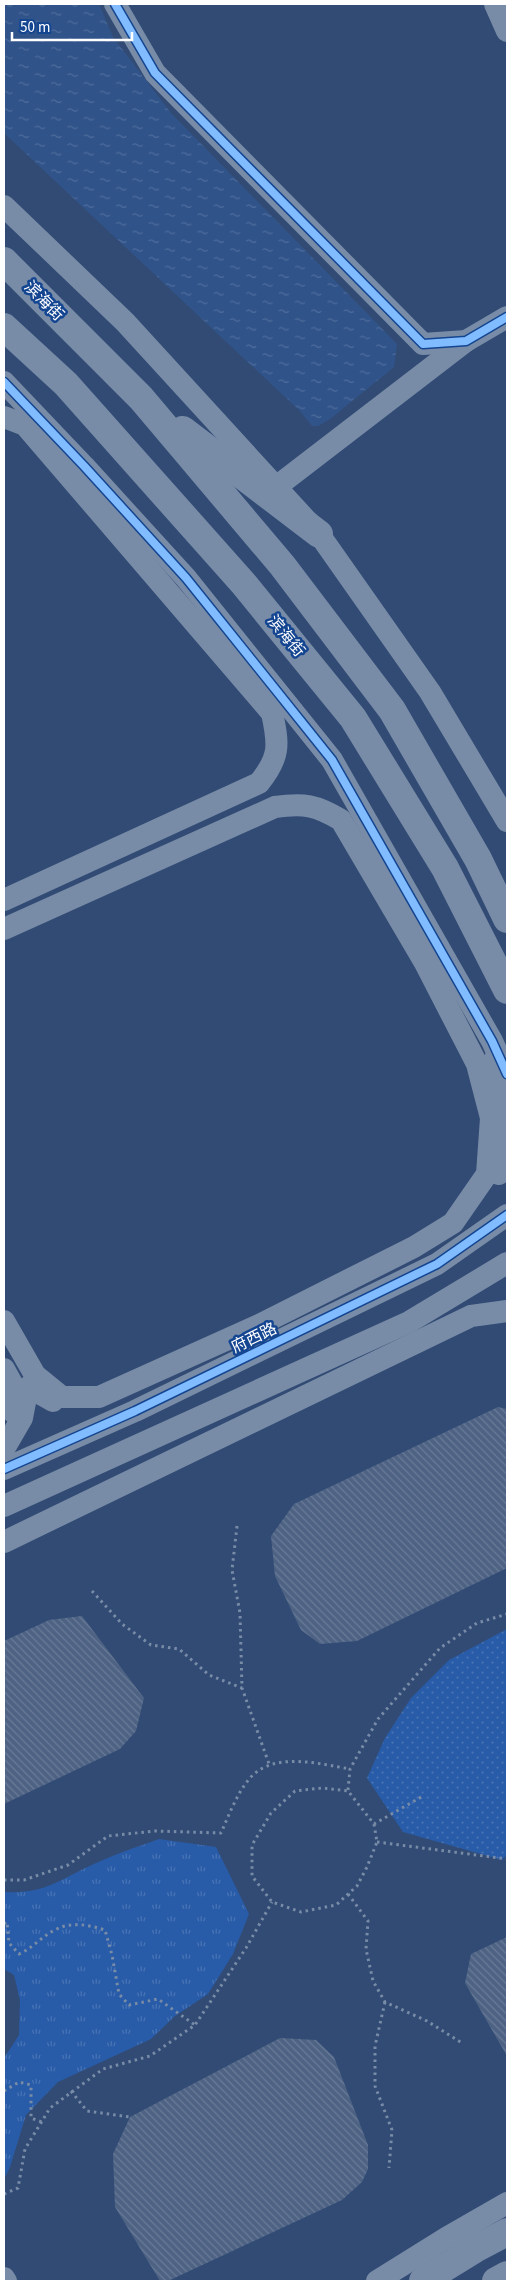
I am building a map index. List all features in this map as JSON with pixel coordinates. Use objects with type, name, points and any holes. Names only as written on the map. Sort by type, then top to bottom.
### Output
[{"type":"main road","name":"滨海街","points":[[4,261],[141,398],[282,565],[392,710],[478,859],[507,919]]},
{"type":"main road","name":"滨海街","points":[[4,327],[66,384],[243,583],[353,718],[445,868],[507,990]]},
{"type":"main road","points":[[141,398],[319,534]]},
{"type":"main road","points":[[422,2281],[507,2232]]},
{"type":"main road","points":[[496,2281],[507,2275]]},
{"type":"street","points":[[115,4],[155,73],[423,344],[466,341]]},
{"type":"street","points":[[494,4],[507,31]]},
{"type":"street","points":[[4,206],[125,322],[319,534],[430,692],[507,821]]},
{"type":"street","points":[[276,487],[466,341],[507,317]]},
{"type":"street","points":[[8,389],[186,578],[332,760],[492,1041],[507,1074]]},
{"type":"street","points":[[4,417],[25,425],[272,713],[278,739],[273,766],[259,783],[4,900]]},
{"type":"street","points":[[266,797],[285,770],[290,740],[285,702]]},
{"type":"street","points":[[4,915],[266,797],[298,794],[330,797],[359,809]]},
{"type":"street","points":[[4,929],[275,807],[299,803],[324,810],[342,820],[426,963],[477,1064],[491,1118],[487,1174],[453,1223],[414,1247],[260,1325],[99,1397],[62,1397],[35,1376],[4,1321]]},
{"type":"street","points":[[492,1041],[507,1121]]},
{"type":"street","points":[[437,1264],[478,1213],[498,1177],[507,1133]]},
{"type":"street","name":"府西路","points":[[4,1469],[135,1411],[437,1264],[507,1216]]},
{"type":"street","points":[[409,1322],[507,1263]]},
{"type":"street","points":[[4,1506],[409,1322],[471,1301],[507,1299]]},
{"type":"street","points":[[4,1542],[471,1316],[507,1311]]},
{"type":"street","points":[[4,1345],[28,1387],[60,1404],[135,1411]]},
{"type":"street","points":[[4,1369],[15,1389],[13,1414],[4,1426]]},
{"type":"street","points":[[4,1449],[22,1418],[28,1387]]},
{"type":"street","points":[[377,2281],[507,2203]]},
{"type":"path","points":[[237,1526],[232,1570],[240,1613],[242,1688],[269,1764]]},
{"type":"path","points":[[92,1591],[122,1624],[151,1645],[179,1649],[209,1675],[242,1688]]},
{"type":"path","points":[[348,1791],[322,1788],[295,1791],[271,1812],[252,1845],[252,1876],[272,1902],[302,1912],[336,1905],[357,1886],[377,1842],[374,1824],[348,1791],[350,1769],[378,1719],[440,1648],[476,1623],[507,1614]]},
{"type":"path","points":[[4,1880],[24,1880],[68,1865],[108,1836],[155,1831],[221,1833],[233,1807],[250,1778],[269,1764],[299,1762],[350,1769]]},
{"type":"path","points":[[374,1824],[423,1796]]},
{"type":"path","points":[[377,1842],[507,1859]]},
{"type":"path","points":[[348,1894],[368,1921],[366,1949],[373,1981],[385,2002],[427,2021],[462,2043]]},
{"type":"path","points":[[4,2194],[18,2188],[25,2149],[50,2108],[103,2069],[150,2056],[195,2025],[246,1948],[272,1902]]},
{"type":"path","points":[[4,1924],[8,1922],[9,1943],[19,1954],[31,1949],[55,1929],[84,1923],[105,1930],[112,1955],[118,1994],[129,2005],[158,2000],[195,2025]]},
{"type":"path","points":[[385,2002],[375,2046],[375,2086],[392,2130],[390,2168]]},
{"type":"path","points":[[4,2091],[19,2082],[31,2085],[31,2118],[42,2122]]},
{"type":"path","points":[[71,2091],[87,2110],[130,2117]]},
{"type":"green space","points":[[507,1629],[507,1855],[502,1860],[403,1832],[367,1778],[385,1738],[411,1698],[449,1660]]},
{"type":"green space","points":[[159,1839],[216,1847],[249,1914],[233,1954],[208,1994],[175,2016],[151,2039],[58,2082],[26,2115],[10,2167],[4,2179],[4,2058],[19,2035],[20,2000],[14,1975],[4,1969],[4,1892],[31,1891],[51,1885],[110,1857]]},
{"type":"water","points":[[4,4],[99,4],[113,37],[171,113],[397,344],[394,367],[330,419],[318,426],[312,426],[300,411],[4,133]]},
{"type":"building","points":[[498,1407],[507,1409],[507,1568],[357,1641],[320,1644],[301,1630],[275,1576],[271,1536],[294,1504]]},
{"type":"building","points":[[82,1616],[144,1698],[136,1731],[120,1749],[4,1804],[4,1641],[49,1620]]},
{"type":"building","points":[[507,1937],[507,2056],[465,1983],[471,1954]]},
{"type":"building","points":[[280,2038],[316,2040],[334,2057],[368,2145],[368,2169],[362,2182],[342,2200],[168,2281],[160,2281],[115,2207],[113,2154],[130,2117]]},
{"type":"cycle path","points":[[115,4],[155,73],[423,344],[466,341],[507,317]]},
{"type":"cycle path","points":[[4,382],[186,578],[332,760],[492,1041],[507,1074]]},
{"type":"cycle path","points":[[4,1469],[135,1411],[437,1264],[507,1215]]}]
